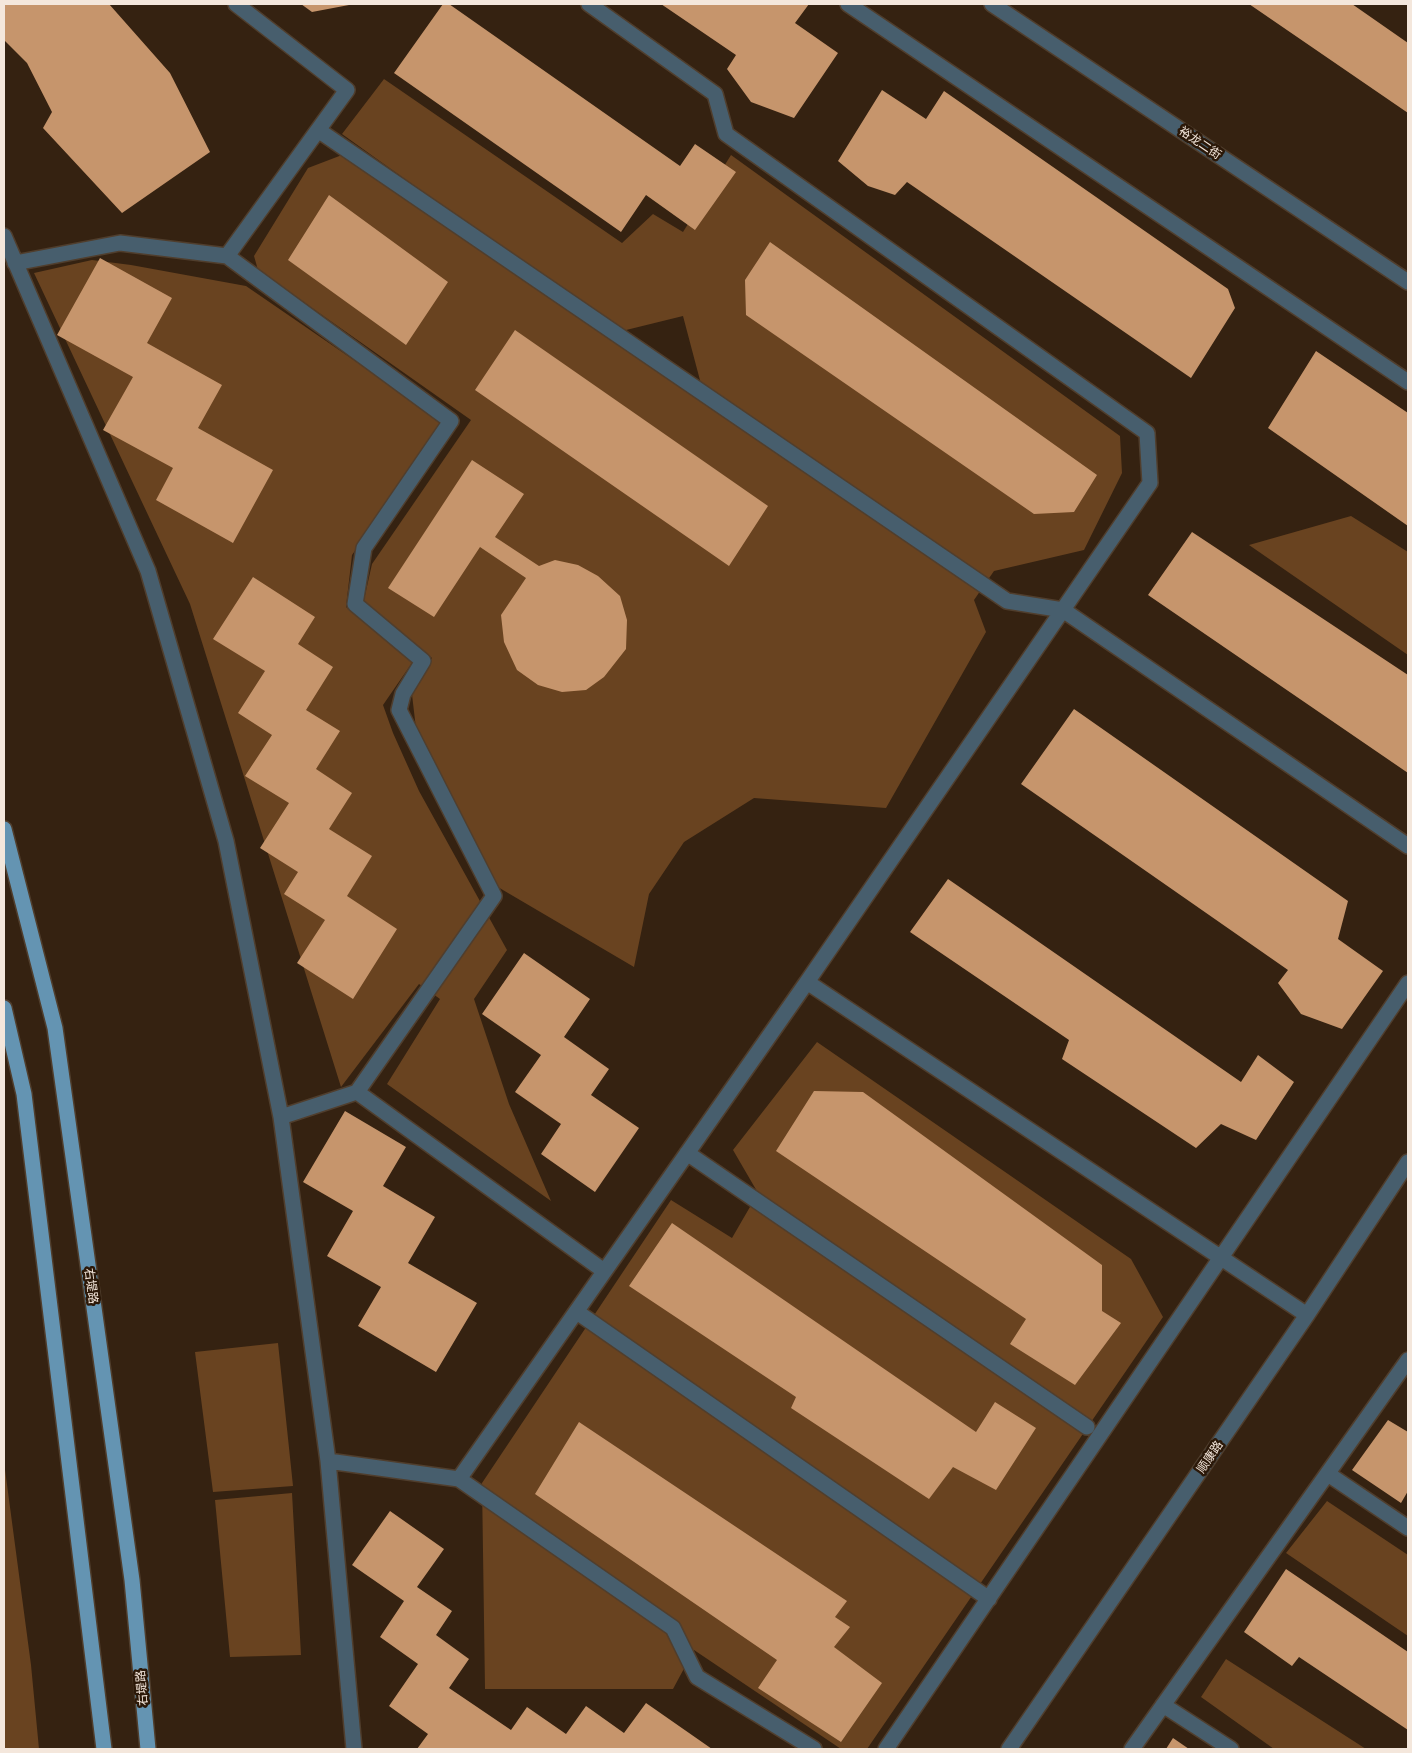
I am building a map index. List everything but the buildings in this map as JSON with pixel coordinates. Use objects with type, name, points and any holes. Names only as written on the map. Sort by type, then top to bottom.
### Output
[{"type":"main road","name":"右堤路","points":[[4,829],[55,1028],[132,1580],[148,1749]]},
{"type":"main road","points":[[4,1008],[24,1094],[104,1749]]},
{"type":"street","points":[[227,256],[347,90],[236,4]]},
{"type":"street","points":[[459,1479],[807,982],[1150,484],[1147,433],[726,134],[715,94],[589,4]]},
{"type":"street","points":[[848,4],[1408,382]]},
{"type":"street","name":"裕龙二街","points":[[992,4],[1408,282]]},
{"type":"street","points":[[318,130],[1006,601],[1063,610],[1408,846]]},
{"type":"street","points":[[4,236],[148,571],[226,841],[281,1117],[328,1461],[354,1749]]},
{"type":"street","points":[[15,263],[120,243],[227,256],[451,421],[364,548],[355,604],[423,661],[403,694],[399,710],[494,896],[356,1092],[281,1117]]},
{"type":"street","points":[[807,982],[1307,1315]]},
{"type":"street","points":[[886,1749],[1408,983]]},
{"type":"street","points":[[356,1092],[604,1271]]},
{"type":"street","points":[[687,1153],[1087,1427]]},
{"type":"street","name":"顺康路","points":[[1009,1749],[1307,1315],[1408,1162]]},
{"type":"street","points":[[577,1312],[989,1599]]},
{"type":"street","points":[[1132,1749],[1408,1360]]},
{"type":"street","points":[[328,1461],[459,1479],[673,1628],[697,1677],[814,1749]]},
{"type":"street","points":[[1328,1474],[1408,1528]]},
{"type":"street","points":[[1164,1705],[1231,1749]]},
{"type":"shaded area","points":[[384,79],[622,243],[653,214],[683,232],[731,155],[1120,436],[1122,473],[1084,550],[994,571],[974,600],[986,632],[886,808],[754,798],[684,842],[649,894],[634,967],[491,883],[417,737],[411,686],[432,658],[363,604],[372,564],[471,420],[258,270],[254,256],[308,168],[342,155],[706,403],[683,316],[618,332],[342,134]]},
{"type":"shaded area","points":[[92,260],[131,265],[246,286],[444,422],[352,555],[346,607],[414,660],[383,705],[393,733],[419,791],[507,950],[474,999],[509,1104],[551,1201],[387,1084],[440,999],[419,984],[341,1087],[190,604],[34,273]]},
{"type":"shaded area","points":[[1351,516],[1408,552],[1408,655],[1249,545]]},
{"type":"shaded area","points":[[817,1042],[1131,1259],[1163,1317],[867,1749],[841,1749],[694,1650],[673,1689],[485,1689],[482,1483],[671,1200],[732,1238],[758,1193],[733,1150]]},
{"type":"shaded area","points":[[278,1343],[293,1486],[213,1492],[195,1352]]},
{"type":"shaded area","points":[[4,1462],[31,1665],[39,1749],[4,1749]]},
{"type":"shaded area","points":[[292,1493],[301,1655],[230,1657],[215,1500]]},
{"type":"shaded area","points":[[1327,1501],[1408,1555],[1408,1636],[1286,1553]]},
{"type":"shaded area","points":[[1226,1659],[1366,1749],[1274,1749],[1201,1697]]}]
